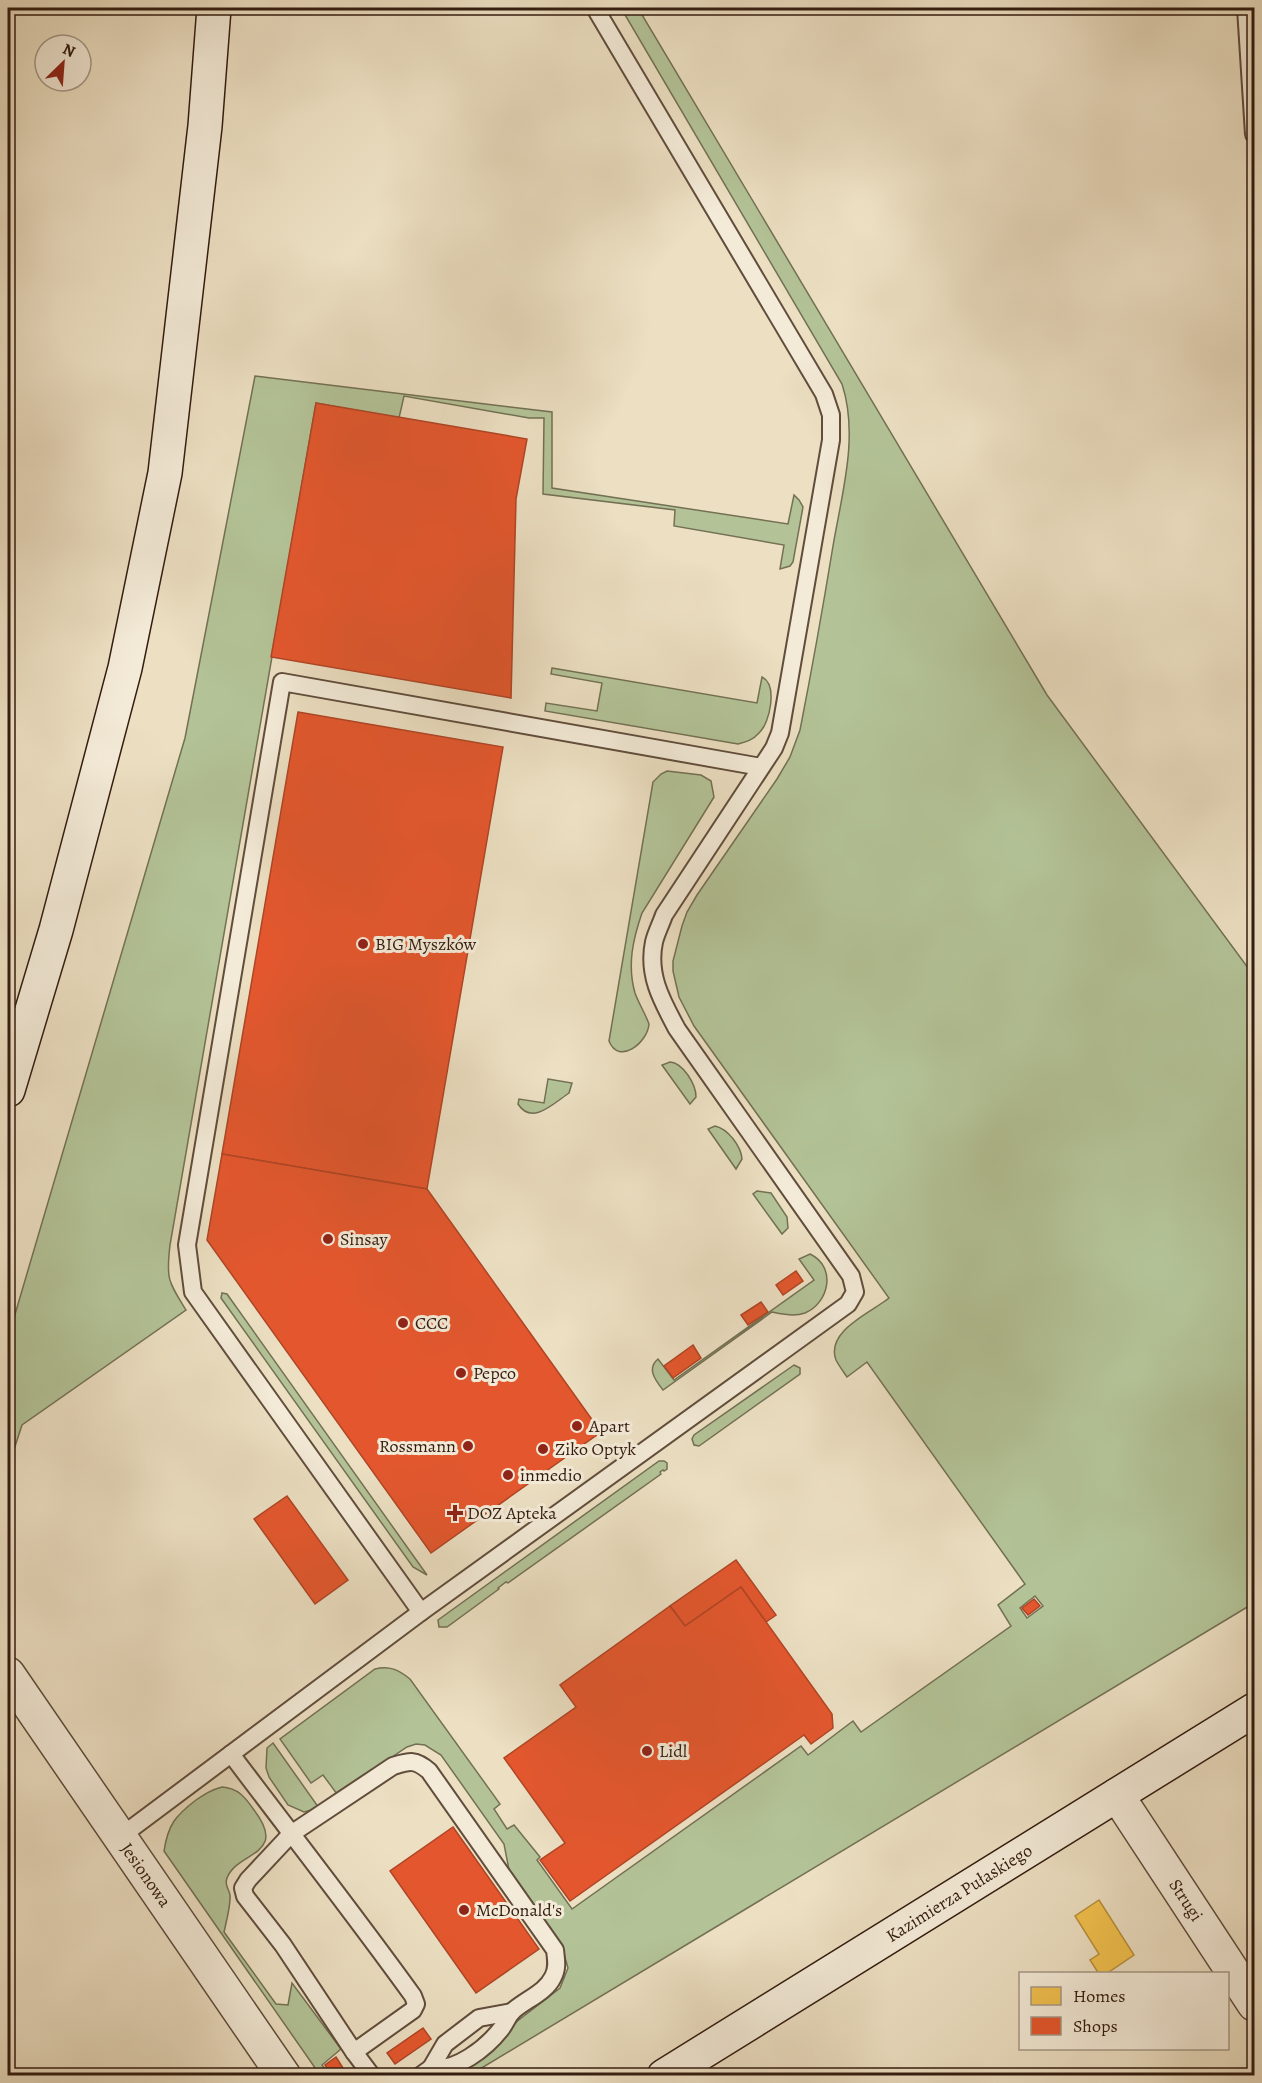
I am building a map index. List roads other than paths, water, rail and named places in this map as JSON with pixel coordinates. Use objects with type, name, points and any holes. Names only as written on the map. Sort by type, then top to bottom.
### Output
[{"type":"main road","points":[[8,1090],[56,930],[125,668],[165,473],[204,138],[214,8]]},
{"type":"main road","name":"Jesionowa","points":[[8,1674],[284,2076]]},
{"type":"main road","name":"Kazimierza Pułaskiego","points":[[664,2076],[1254,1710]]},
{"type":"main road","name":"Strugi","points":[[1118,1795],[1254,2004]]},
{"type":"lane","points":[[120,1837],[421,1612],[848,1304],[855,1292],[851,1276],[677,1029],[660,998],[652,973],[654,942],[664,915],[774,748],[780,733],[831,440],[831,415],[824,394],[595,8]]},
{"type":"lane","points":[[1246,8],[1254,134]]},
{"type":"lane","points":[[421,1612],[193,1292],[187,1245],[282,682],[761,767]]},
{"type":"lane","points":[[231,1754],[368,1933],[413,1996],[416,2004],[413,2010],[354,2052]]},
{"type":"lane","points":[[372,2076],[283,1945],[245,1896],[243,1888],[291,1834],[393,1766],[409,1761],[420,1763],[429,1771],[555,1950],[556,1970],[553,1979],[546,1987],[512,2012],[493,2038],[458,2065],[425,2072]]},
{"type":"lane","points":[[425,2072],[445,2044],[479,2018],[512,2012]]},
{"type":"place","name":"BIG Myszków","points":[[363,944]]},
{"type":"place","name":"Sinsay","points":[[328,1239]]},
{"type":"place","name":"CCC","points":[[403,1323]]},
{"type":"place","name":"Pepco","points":[[461,1373]]},
{"type":"place","name":"Apart","points":[[577,1426]]},
{"type":"place","name":"Rossmann","points":[[468,1446]]},
{"type":"place","name":"Ziko Optyk","points":[[543,1449]]},
{"type":"place","name":"inmedio","points":[[508,1475]]},
{"type":"place","name":"DOZ Apteka","points":[[455,1513]]},
{"type":"place","name":"Lidl","points":[[647,1751]]},
{"type":"place","name":"McDonald's","points":[[464,1910]]}]
